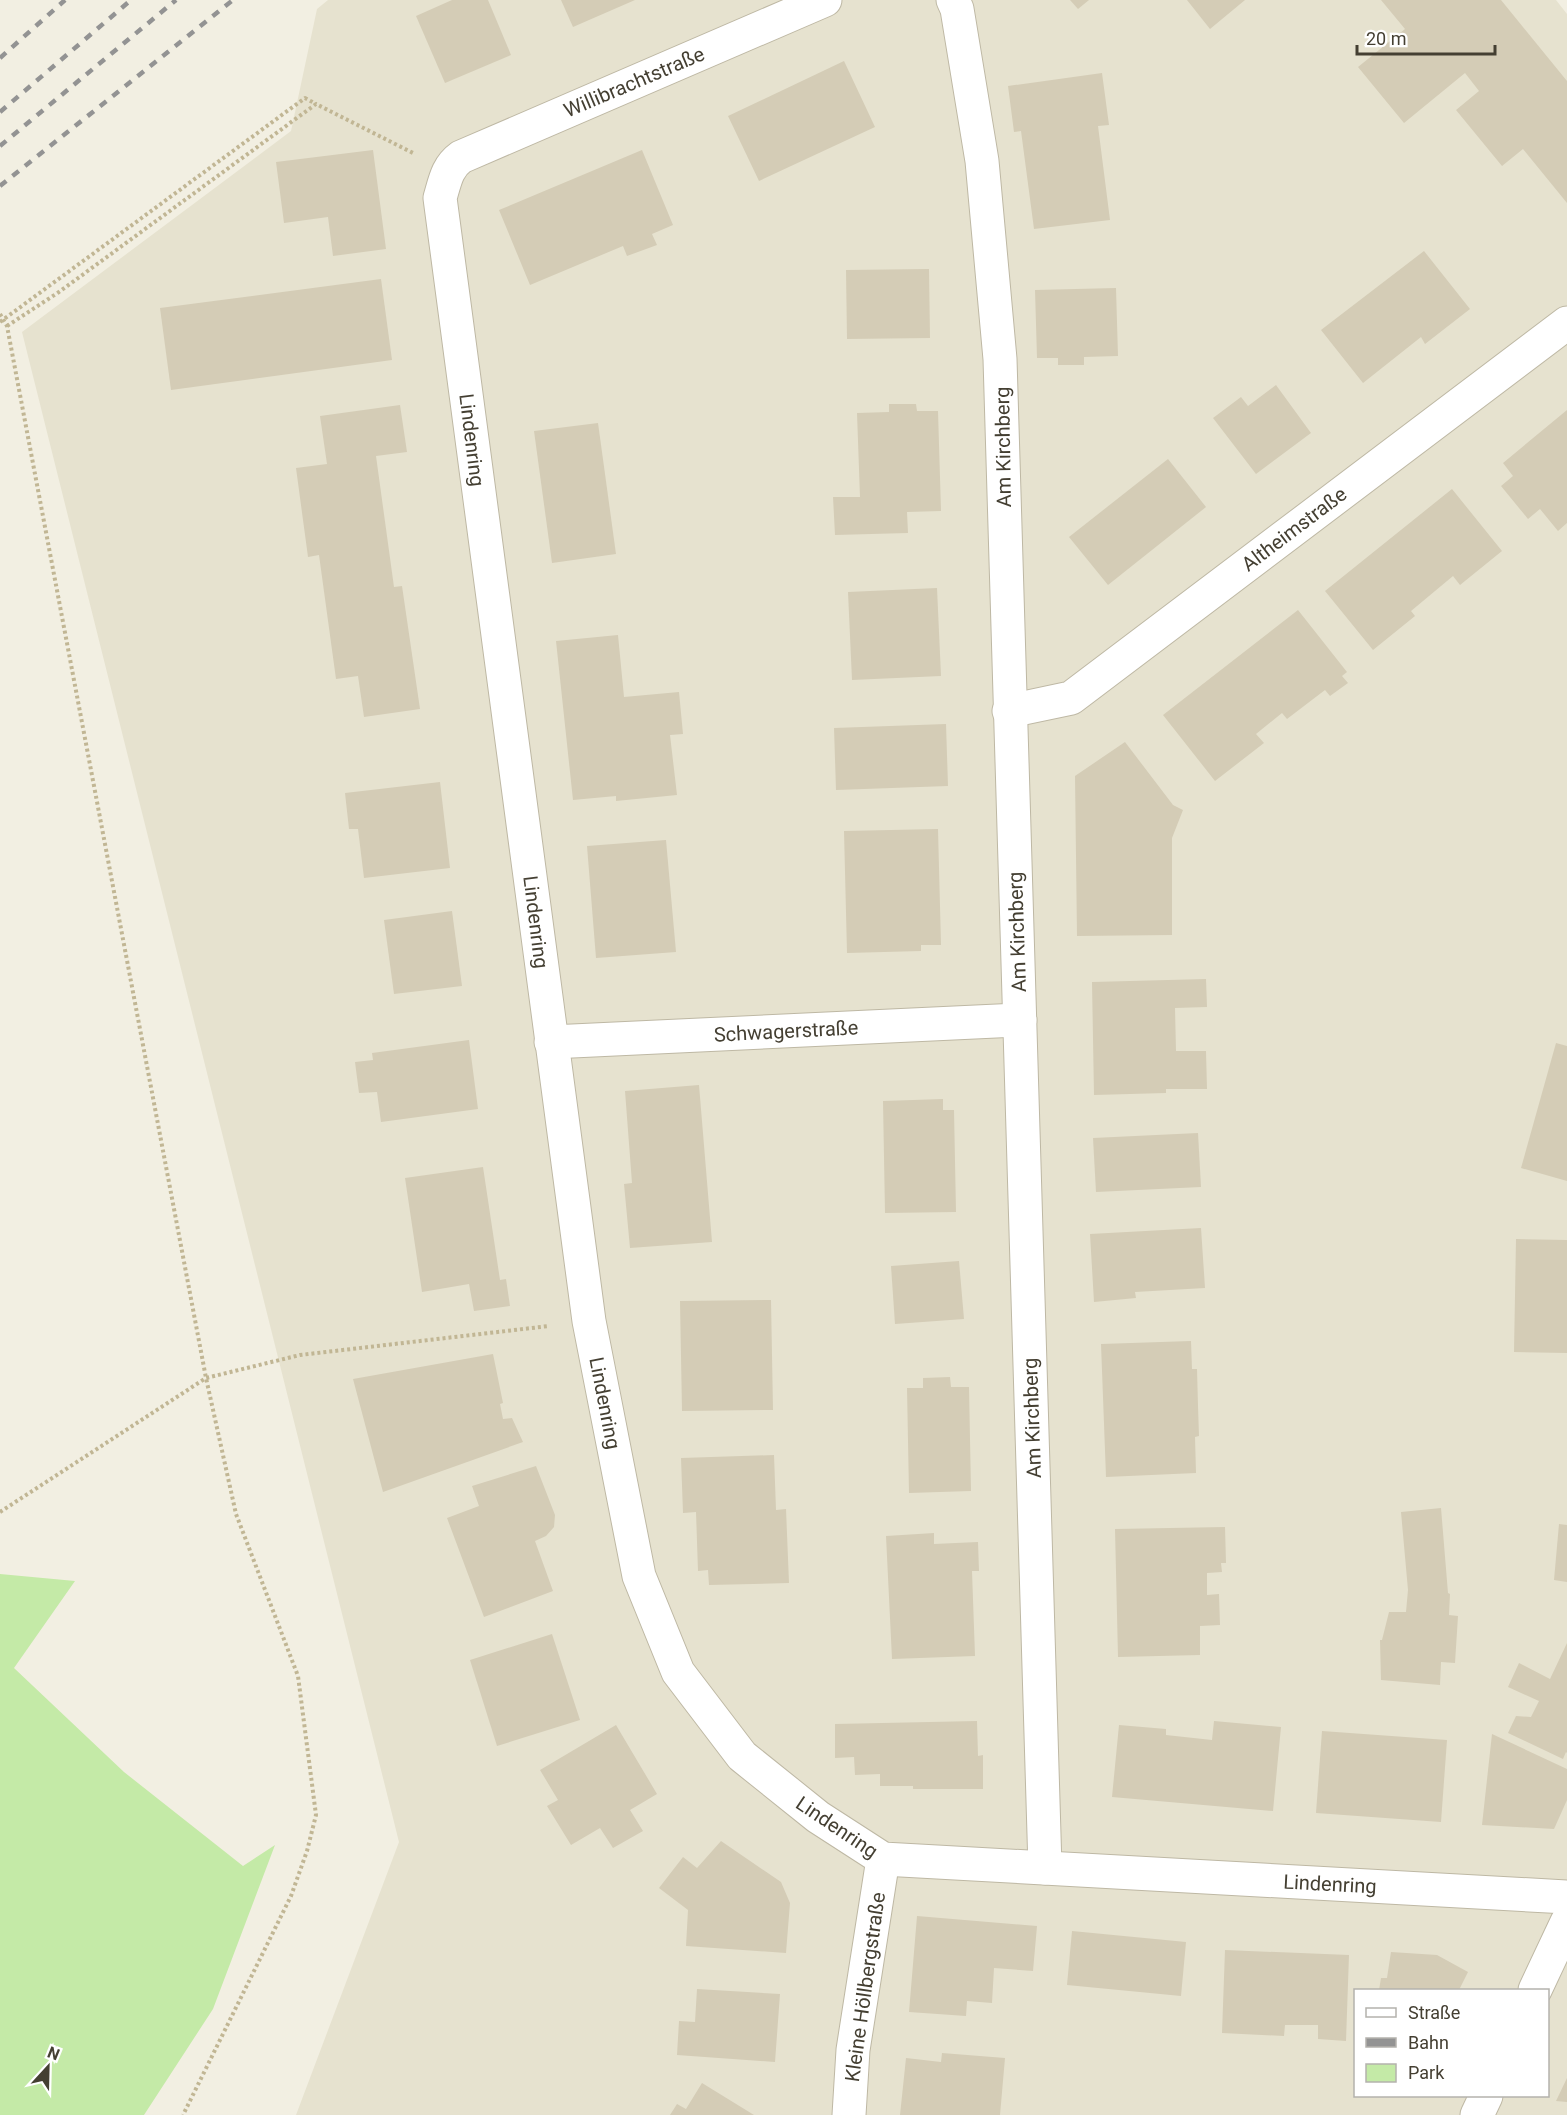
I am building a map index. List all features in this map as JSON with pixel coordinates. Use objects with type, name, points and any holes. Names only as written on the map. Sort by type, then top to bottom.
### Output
[{"type":"street","name":"Willibrachtstraße","points":[[448,170],[461,157],[825,0]]},
{"type":"street","name":"Am Kirchberg","points":[[953,0],[957,9],[982,161],[1000,358],[1045,1868]]},
{"type":"street","name":"Lindenring","points":[[448,170],[440,198],[589,1321],[639,1576],[678,1672],[742,1756],[818,1817],[883,1859],[1567,1897]]},
{"type":"street","name":"Altheimstraße","points":[[1010,711],[1071,698],[1567,323]]},
{"type":"street","name":"Schwagerstraße","points":[[551,1042],[1020,1020]]},
{"type":"street","name":"Kleine Höllbergstraße","points":[[849,2115],[853,2050],[883,1859]]},
{"type":"street","points":[[1535,1989],[1567,1922]]},
{"type":"street","points":[[1477,2115],[1486,2097]]},
{"type":"path","points":[[2,320],[305,98],[448,170]]},
{"type":"path","points":[[7,326],[59,292],[316,104]]},
{"type":"path","points":[[0,314],[7,326],[206,1377],[236,1514],[298,1676],[316,1815],[307,1851],[291,1896],[183,2115]]},
{"type":"path","points":[[0,1512],[206,1377],[300,1355],[589,1321]]},
{"type":"shaded area","points":[[328,0],[1556,0],[1567,14],[1567,2115],[296,2115],[399,1842],[22,332],[291,131],[317,9]]},
{"type":"green space","points":[[0,1574],[75,1581],[14,1668],[124,1772],[243,1866],[275,1845],[213,2009],[144,2115],[0,2115]]},
{"type":"building","points":[[452,0],[488,0],[511,55],[445,83],[416,16]]},
{"type":"building","points":[[561,0],[635,0],[573,27]]},
{"type":"building","points":[[1070,0],[1089,0],[1078,9]]},
{"type":"building","points":[[1187,0],[1245,0],[1210,29]]},
{"type":"building","points":[[1381,0],[1501,0],[1567,81],[1567,203],[1523,149],[1502,166],[1456,110],[1479,91],[1465,73],[1404,123],[1358,67],[1405,29]]},
{"type":"building","points":[[844,61],[875,127],[759,181],[728,116]]},
{"type":"building","points":[[1102,73],[1109,125],[1098,126],[1110,220],[1034,229],[1021,131],[1014,132],[1008,86]]},
{"type":"building","points":[[373,150],[386,249],[333,256],[328,217],[284,223],[276,162]]},
{"type":"building","points":[[642,150],[673,225],[652,234],[657,245],[627,256],[623,246],[530,285],[499,210]]},
{"type":"building","points":[[1424,251],[1470,309],[1425,344],[1421,337],[1363,383],[1321,330]]},
{"type":"building","points":[[929,269],[930,338],[847,339],[846,270]]},
{"type":"building","points":[[381,279],[392,360],[171,390],[160,308]]},
{"type":"building","points":[[1116,288],[1118,356],[1084,357],[1084,365],[1058,365],[1058,358],[1037,358],[1035,290]]},
{"type":"building","points":[[1276,385],[1311,433],[1256,474],[1213,418],[1241,397],[1248,406]]},
{"type":"building","points":[[889,404],[916,404],[917,411],[938,411],[941,511],[907,512],[908,533],[835,535],[833,497],[860,497],[857,413],[889,412]]},
{"type":"building","points":[[400,405],[407,452],[376,456],[394,587],[402,586],[420,709],[364,717],[358,676],[336,679],[319,555],[308,557],[296,468],[327,464],[320,416]]},
{"type":"building","points":[[1567,410],[1567,523],[1558,531],[1540,509],[1528,519],[1501,486],[1513,476],[1503,463]]},
{"type":"building","points":[[598,423],[616,554],[552,563],[534,431]]},
{"type":"building","points":[[1168,459],[1206,507],[1108,585],[1069,537]]},
{"type":"building","points":[[1452,489],[1502,551],[1460,585],[1453,576],[1411,611],[1415,616],[1373,650],[1325,591]]},
{"type":"building","points":[[937,588],[941,676],[852,680],[848,592]]},
{"type":"building","points":[[1298,610],[1347,672],[1342,676],[1348,683],[1330,696],[1325,690],[1287,719],[1282,713],[1256,734],[1264,743],[1215,781],[1163,715]]},
{"type":"building","points":[[618,635],[624,697],[679,692],[683,734],[670,735],[677,795],[616,801],[616,796],[573,800],[556,641]]},
{"type":"building","points":[[946,724],[948,786],[836,790],[834,728]]},
{"type":"building","points":[[1125,742],[1173,805],[1183,810],[1172,838],[1172,935],[1077,936],[1075,776]]},
{"type":"building","points":[[440,782],[450,868],[364,878],[358,829],[349,829],[345,793]]},
{"type":"building","points":[[938,829],[941,945],[921,945],[921,951],[847,953],[844,831]]},
{"type":"building","points":[[666,840],[676,952],[596,958],[587,846]]},
{"type":"building","points":[[452,911],[462,986],[394,994],[384,920]]},
{"type":"building","points":[[1206,979],[1207,1007],[1175,1008],[1176,1051],[1206,1051],[1207,1089],[1166,1089],[1166,1093],[1094,1095],[1092,982]]},
{"type":"building","points":[[469,1040],[478,1109],[381,1122],[377,1092],[359,1093],[355,1062],[373,1060],[372,1053]]},
{"type":"building","points":[[1556,1043],[1567,1046],[1567,1181],[1521,1168]]},
{"type":"building","points":[[699,1085],[712,1242],[630,1248],[624,1184],[632,1183],[625,1091]]},
{"type":"building","points":[[943,1099],[943,1110],[954,1110],[956,1212],[885,1213],[883,1101]]},
{"type":"building","points":[[1198,1133],[1201,1187],[1096,1192],[1093,1138]]},
{"type":"building","points":[[483,1167],[500,1280],[506,1279],[510,1306],[474,1311],[469,1284],[422,1292],[405,1178]]},
{"type":"building","points":[[1201,1228],[1205,1288],[1135,1292],[1136,1298],[1094,1302],[1090,1234]]},
{"type":"building","points":[[1516,1239],[1567,1240],[1567,1353],[1514,1352]]},
{"type":"building","points":[[959,1261],[964,1319],[895,1324],[891,1266]]},
{"type":"building","points":[[771,1300],[773,1410],[682,1411],[680,1301]]},
{"type":"building","points":[[1191,1341],[1192,1369],[1197,1369],[1199,1436],[1195,1437],[1196,1473],[1106,1477],[1101,1344]]},
{"type":"building","points":[[493,1354],[503,1403],[500,1404],[503,1419],[512,1418],[523,1442],[383,1492],[353,1379]]},
{"type":"building","points":[[950,1377],[951,1387],[969,1387],[971,1491],[909,1493],[907,1388],[923,1388],[923,1378]]},
{"type":"building","points":[[774,1455],[776,1510],[786,1509],[789,1583],[709,1585],[708,1570],[698,1571],[696,1512],[683,1513],[681,1458]]},
{"type":"building","points":[[536,1466],[555,1515],[554,1527],[546,1536],[535,1541],[553,1591],[484,1617],[447,1518],[479,1506],[472,1486]]},
{"type":"building","points":[[1441,1508],[1448,1593],[1450,1594],[1449,1615],[1458,1616],[1455,1663],[1441,1662],[1440,1685],[1381,1680],[1380,1640],[1382,1640],[1389,1612],[1406,1612],[1408,1590],[1401,1512]]},
{"type":"building","points":[[1559,1524],[1567,1525],[1567,1582],[1554,1580]]},
{"type":"building","points":[[1225,1527],[1226,1563],[1221,1563],[1222,1572],[1207,1573],[1207,1595],[1219,1594],[1220,1625],[1200,1626],[1200,1655],[1118,1657],[1115,1529]]},
{"type":"building","points":[[934,1533],[934,1544],[978,1542],[979,1571],[972,1571],[975,1656],[892,1659],[886,1536]]},
{"type":"building","points":[[552,1634],[580,1720],[497,1746],[470,1660]]},
{"type":"building","points":[[1567,1643],[1567,1753],[1563,1759],[1508,1733],[1516,1716],[1531,1717],[1539,1701],[1508,1687],[1519,1663],[1550,1679]]},
{"type":"building","points":[[977,1721],[978,1756],[983,1755],[983,1789],[913,1789],[913,1786],[880,1786],[880,1774],[855,1775],[854,1757],[835,1758],[835,1724]]},
{"type":"building","points":[[1214,1721],[1281,1727],[1273,1811],[1112,1797],[1119,1725],[1166,1729],[1166,1735],[1212,1740]]},
{"type":"building","points":[[616,1725],[657,1794],[630,1810],[643,1831],[613,1848],[600,1828],[571,1845],[547,1806],[558,1800],[540,1770]]},
{"type":"building","points":[[1322,1731],[1447,1740],[1441,1822],[1316,1813]]},
{"type":"building","points":[[1492,1734],[1567,1769],[1567,1800],[1554,1829],[1482,1825]]},
{"type":"building","points":[[721,1841],[781,1882],[790,1903],[786,1953],[686,1946],[688,1910],[659,1888],[683,1857],[697,1868]]},
{"type":"building","points":[[917,1916],[1037,1926],[1033,1971],[994,1968],[992,2003],[967,2001],[966,2016],[909,2012]]},
{"type":"building","points":[[1072,1931],[1186,1942],[1181,1996],[1067,1985]]},
{"type":"building","points":[[1225,1950],[1349,1955],[1346,2041],[1318,2039],[1318,2025],[1285,2025],[1284,2036],[1222,2033]]},
{"type":"building","points":[[1391,1952],[1437,1955],[1468,1972],[1460,1989],[1379,1989],[1381,1978],[1387,1978]]},
{"type":"building","points":[[697,1989],[780,1994],[775,2062],[677,2055],[679,2021],[695,2022]]},
{"type":"building","points":[[942,2053],[1005,2058],[1000,2115],[900,2115],[906,2058],[941,2062]]},
{"type":"building","points":[[1567,2078],[1567,2102],[1556,2101]]},
{"type":"building","points":[[702,2083],[754,2115],[670,2115],[677,2104],[686,2109]]},
{"type":"railway","points":[[0,58],[65,0]]},
{"type":"railway","points":[[0,112],[131,0]]},
{"type":"railway","points":[[0,146],[176,0]]},
{"type":"railway","points":[[0,186],[233,0]]}]
